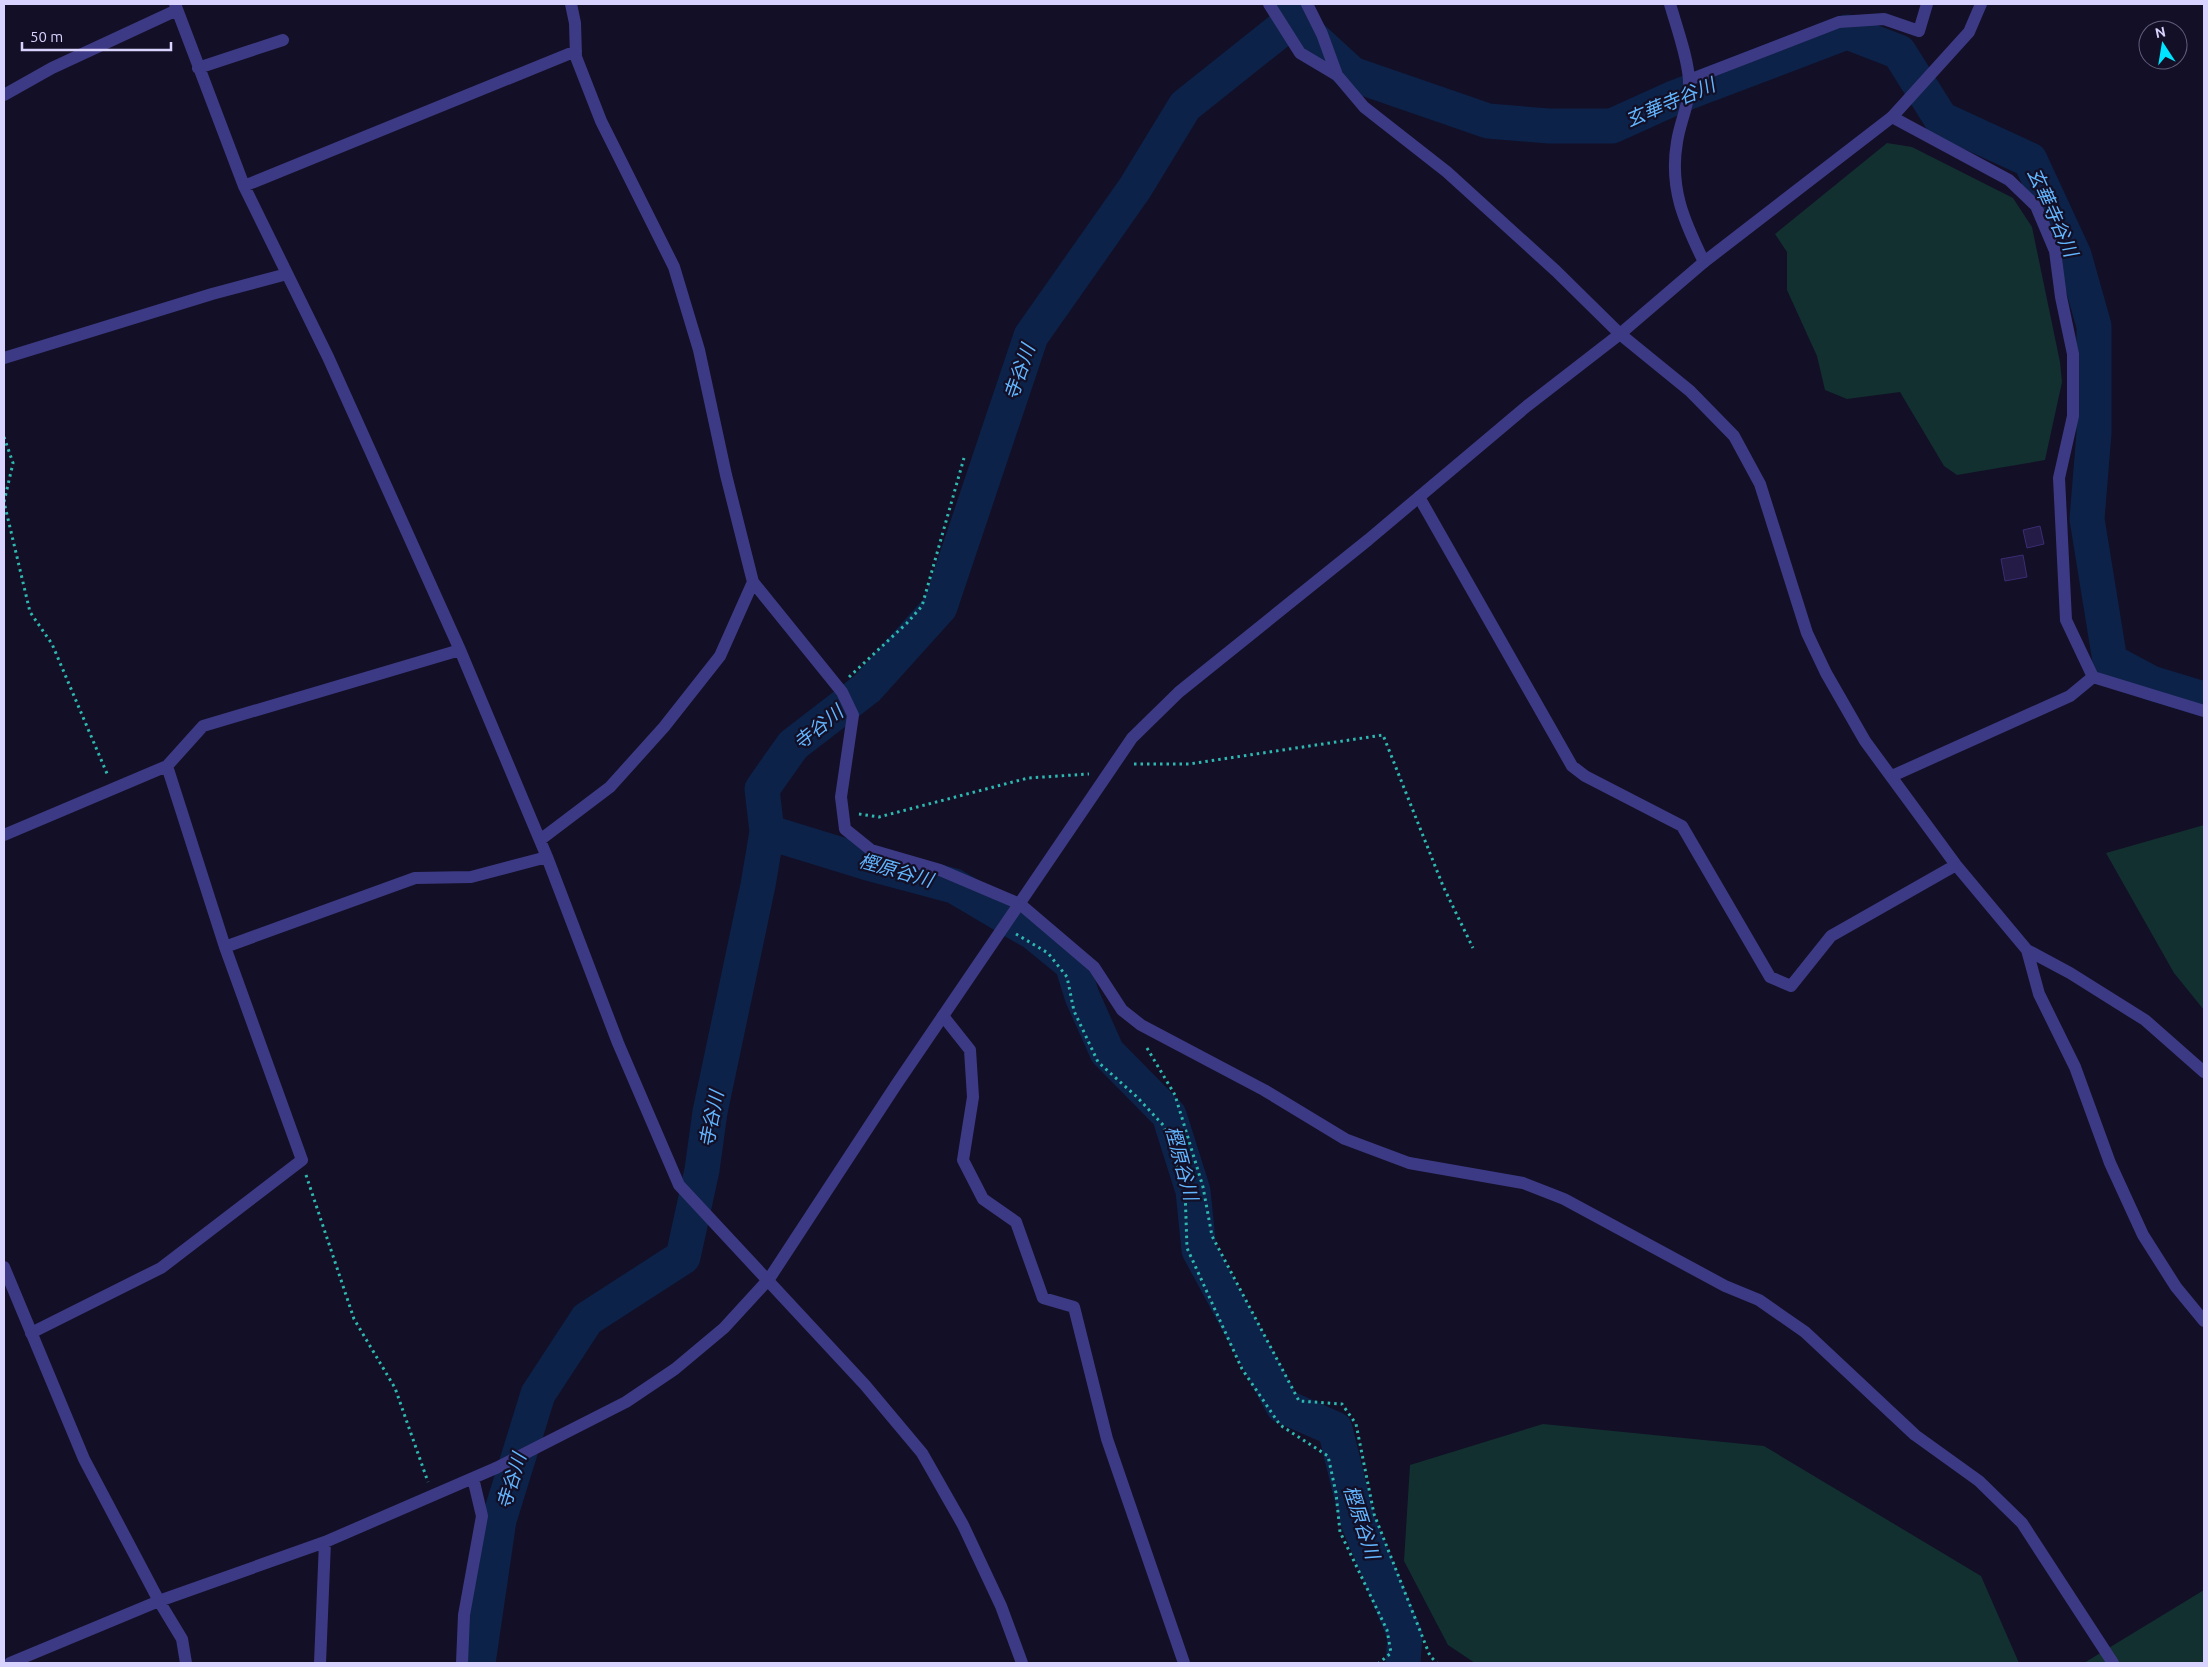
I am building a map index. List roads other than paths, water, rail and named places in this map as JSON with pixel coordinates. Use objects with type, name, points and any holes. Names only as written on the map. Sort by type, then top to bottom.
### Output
[{"type":"street","points":[[572,4],[576,23],[576,57],[601,121],[674,267],[700,350],[726,476],[753,582],[840,690],[853,715],[841,797],[845,829],[871,850],[940,870],[1020,904],[1094,967],[1122,1010],[1141,1025],[1264,1090],[1345,1139],[1409,1164],[1523,1183],[1564,1199],[1725,1286],[1758,1300],[1805,1332],[1914,1435],[1979,1481],[2022,1523],[2113,1663]]},
{"type":"street","points":[[1268,4],[1300,53],[1337,76],[1364,107],[1446,172],[1556,271],[1620,334],[1690,391],[1734,436],[1760,484],[1807,633],[1826,673],[1865,741],[1956,865],[2027,950],[2070,973],[2145,1020],[2204,1072]]},
{"type":"street","points":[[1307,4],[1322,34],[1337,76]]},
{"type":"street","points":[[1670,4],[1689,80],[1688,102],[1677,141],[1675,186],[1684,220],[1704,262]]},
{"type":"street","points":[[1689,80],[1839,22],[1884,19],[1919,31],[1927,4]]},
{"type":"street","points":[[10,1663],[159,1601],[325,1542],[541,1447],[626,1402],[675,1369],[724,1328],[769,1279],[943,1016],[1132,738],[1179,692],[1419,497],[1527,406],[1620,334],[1704,262],[1892,117],[1908,96],[1969,32],[1981,4]]},
{"type":"street","points":[[4,95],[52,68],[176,7],[244,186],[328,357],[460,650],[547,857],[618,1043],[680,1185],[769,1279],[865,1385],[922,1453],[963,1525],[1001,1606],[1022,1663]]},
{"type":"street","points":[[198,68],[283,40]]},
{"type":"street","points":[[244,186],[576,52]]},
{"type":"street","points":[[1892,117],[2009,180],[2036,206],[2055,250],[2061,297],[2073,354],[2073,416],[2059,478],[2066,620],[2093,677],[2204,711]]},
{"type":"street","points":[[4,358],[212,294],[287,274]]},
{"type":"street","points":[[1419,497],[1572,766],[1585,776],[1682,826],[1770,977],[1791,986],[1831,936],[1956,865]]},
{"type":"street","points":[[540,840],[610,786],[664,727],[720,656],[753,582]]},
{"type":"street","points":[[4,835],[167,766],[203,726],[460,650]]},
{"type":"street","points":[[1892,776],[2070,696],[2093,677]]},
{"type":"street","points":[[31,1332],[161,1268],[302,1160],[225,947],[167,766]]},
{"type":"street","points":[[225,947],[414,878],[471,877],[547,857]]},
{"type":"street","points":[[2027,950],[2040,994],[2075,1067],[2110,1163],[2144,1235],[2176,1287],[2204,1321]]},
{"type":"street","points":[[943,1016],[970,1050],[973,1097],[963,1160],[983,1199],[1016,1222],[1043,1298],[1074,1307],[1107,1439],[1184,1663]]},
{"type":"street","points":[[4,1267],[84,1459],[159,1601],[182,1639],[184,1662]]},
{"type":"street","points":[[462,1663],[464,1616],[482,1516],[473,1478]]},
{"type":"street","points":[[320,1663],[325,1542]]},
{"type":"waterway","name":"玄華寺谷川","points":[[1286,4],[1293,20],[1352,74],[1488,121],[1549,126],[1612,126],[1676,97],[1847,32],[1899,52],[1941,119],[2030,160],[2074,255],[2094,326],[2094,433],[2087,519],[2110,661],[2151,683],[2204,699]]},
{"type":"waterway","name":"寺谷川","points":[[478,1663],[499,1520],[538,1394],[587,1319],[683,1257],[702,1170],[710,1112],[758,885],[767,832],[762,789],[793,745],[867,688],[940,607],[1031,336],[1135,188],[1185,106],[1293,20]]},
{"type":"waterway","name":"樫原谷川","points":[[767,832],[868,863],[954,886],[1034,933],[1072,964],[1082,996],[1107,1052],[1169,1115],[1193,1191],[1199,1250],[1283,1406],[1335,1429],[1358,1522],[1405,1635],[1403,1663]]}]
